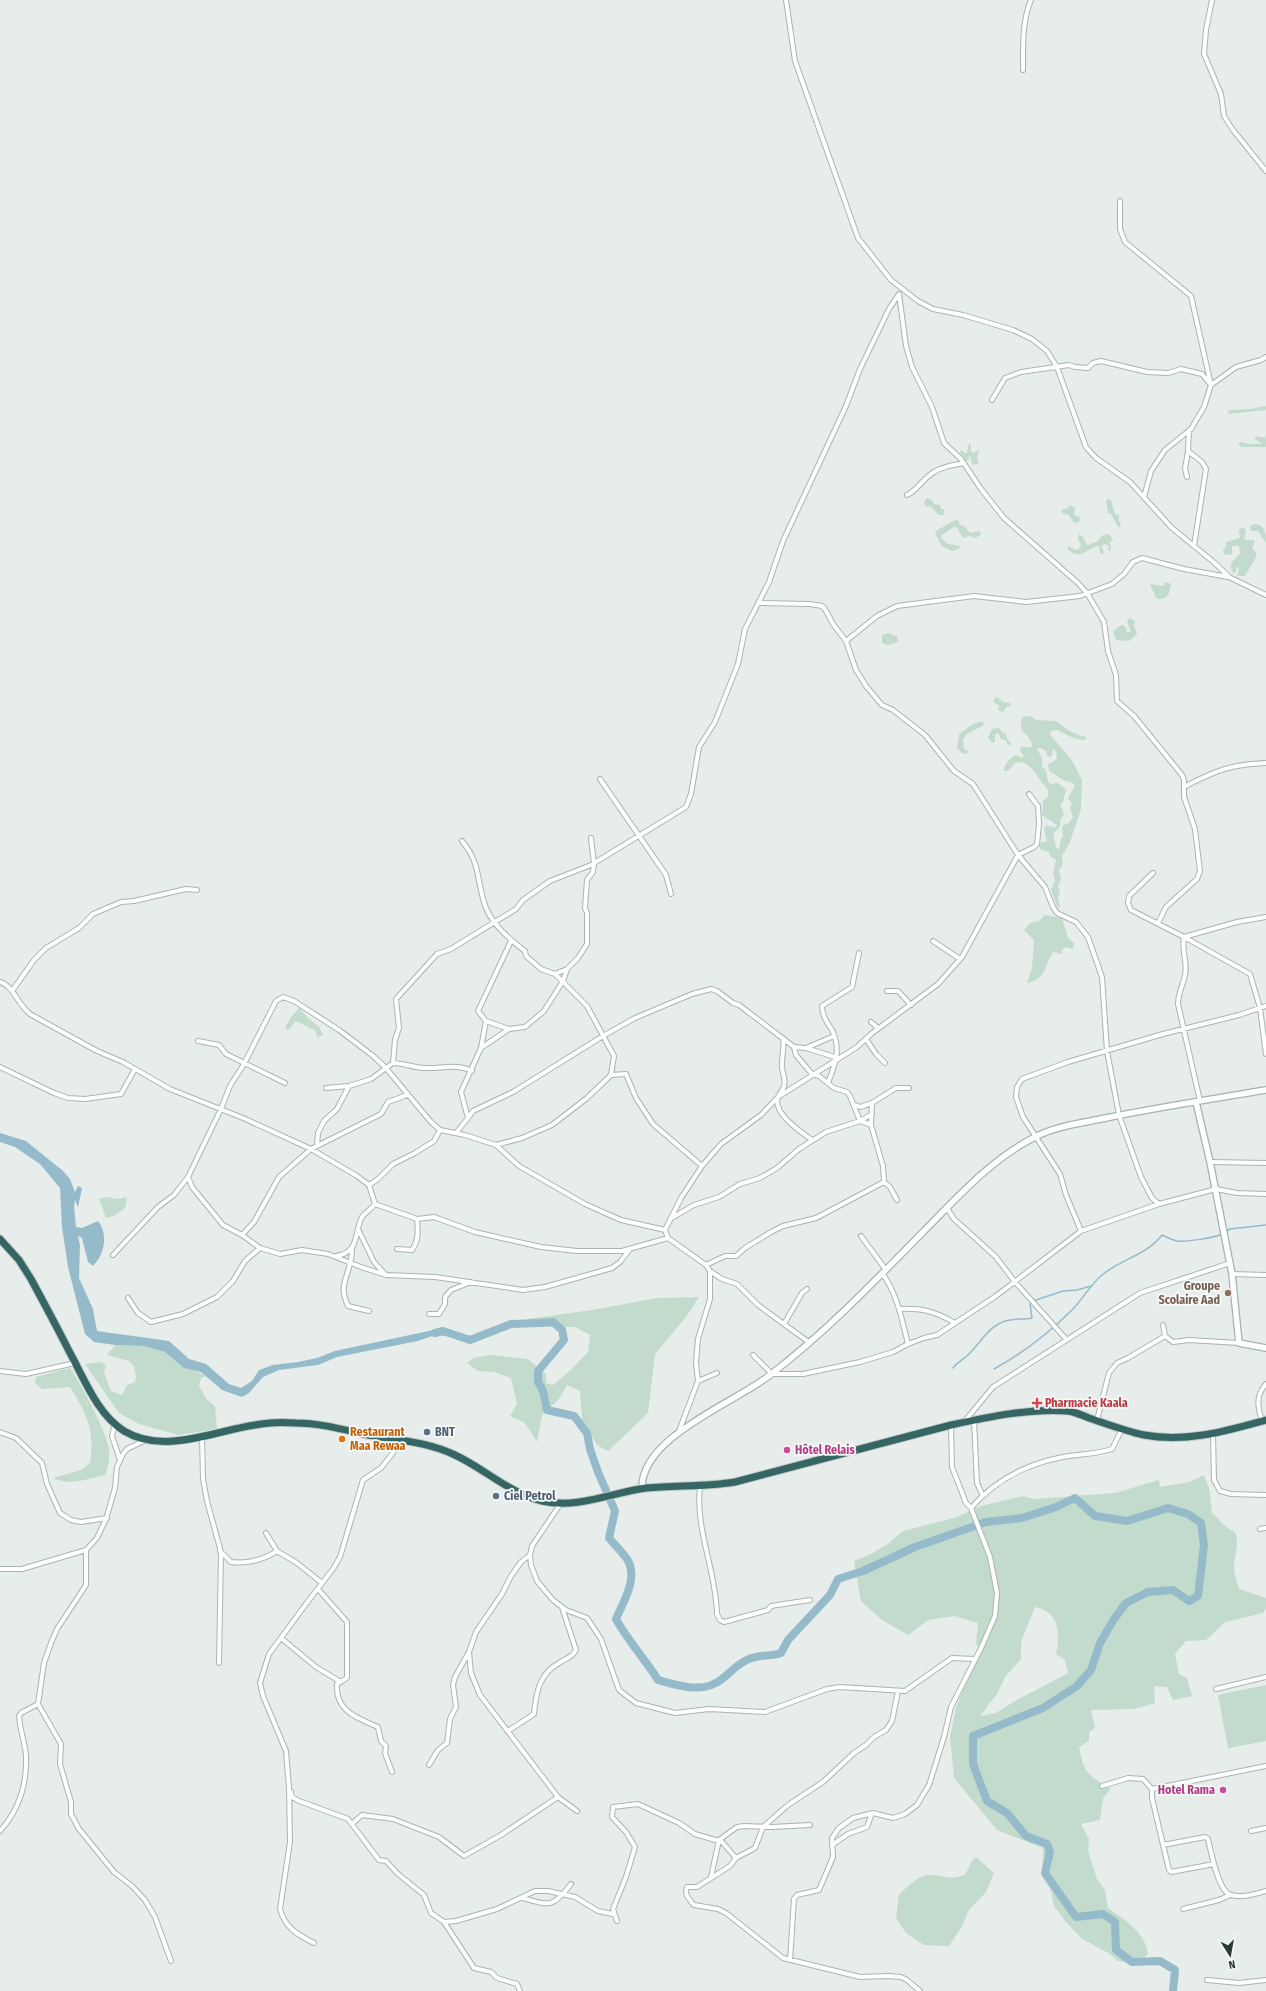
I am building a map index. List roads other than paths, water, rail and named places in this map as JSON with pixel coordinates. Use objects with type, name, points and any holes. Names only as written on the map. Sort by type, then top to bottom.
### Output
[{"type":"highway","points":[[0,1239],[19,1260],[31,1279],[95,1399],[115,1424],[125,1431],[147,1440],[174,1441],[256,1424],[298,1423],[416,1442],[444,1450],[468,1462],[518,1492],[542,1501],[561,1504],[586,1502],[605,1496],[642,1489],[718,1485],[743,1480],[963,1422],[1053,1410],[1071,1412],[1144,1435],[1175,1438],[1213,1435],[1264,1421]]},
{"type":"street","points":[[786,0],[795,61],[858,238],[891,280],[918,301],[933,309],[963,315],[1013,330],[1032,339],[1047,351],[1057,367],[1086,447],[1096,458],[1130,482],[1172,528],[1216,564],[1229,577]]},
{"type":"street","points":[[1024,70],[1023,39],[1027,9],[1031,0]]},
{"type":"street","points":[[1212,0],[1206,30],[1204,54],[1221,94],[1224,116],[1233,130],[1266,171]]},
{"type":"street","points":[[1120,201],[1120,229],[1125,242],[1191,296],[1211,385],[1204,407],[1189,430],[1166,450],[1151,471],[1144,497]]},
{"type":"street","points":[[898,286],[906,346],[912,367],[932,407],[943,442],[964,463],[981,489],[1004,518],[1078,583],[1086,593],[1105,626],[1108,651],[1116,675],[1117,701],[1134,716],[1182,775],[1184,797],[1195,829],[1200,871],[1197,880],[1166,907],[1158,923]]},
{"type":"street","points":[[393,1063],[395,1040],[399,1028],[396,999],[437,954],[451,949],[516,909],[523,900],[550,881],[594,864],[686,807],[691,794],[699,747],[715,722],[738,664],[745,629],[769,582],[783,542],[846,406],[860,369],[889,309],[899,294]]},
{"type":"street","points":[[1211,385],[1236,367],[1262,360],[1266,357]]},
{"type":"street","points":[[992,400],[1005,378],[1021,372],[1070,365],[1088,368],[1093,363],[1101,361],[1147,372],[1168,373],[1182,369],[1202,374],[1211,385]]},
{"type":"street","points":[[1187,477],[1185,469],[1189,430]]},
{"type":"street","points":[[1188,451],[1202,462],[1206,470],[1194,546]]},
{"type":"street","points":[[907,495],[915,490],[933,472],[964,463]]},
{"type":"street","points":[[846,641],[877,616],[897,606],[974,596],[1026,602],[1068,598],[1112,584],[1124,574],[1133,562],[1142,558],[1184,569],[1229,577],[1266,595]]},
{"type":"street","points":[[758,603],[810,604],[822,606],[846,641],[861,679],[880,703],[893,710],[925,735],[954,772],[973,784],[1018,855],[1045,887],[1057,912],[1076,922],[1088,937],[1102,977],[1107,1051],[1119,1116],[1140,1177],[1152,1198],[1158,1204]]},
{"type":"street","points":[[849,647],[850,637]]},
{"type":"street","points":[[1184,787],[1228,767],[1243,764],[1266,763]]},
{"type":"street","points":[[600,779],[666,875],[671,894]]},
{"type":"street","points":[[778,1097],[812,1074],[857,1047],[878,1028],[938,984],[960,959],[1018,855],[1037,844],[1040,824],[1038,806],[1029,794]]},
{"type":"street","points":[[555,974],[567,969],[578,958],[587,944],[587,913],[585,908],[587,880],[593,872],[594,864],[591,838]]},
{"type":"street","points":[[462,841],[476,864],[486,908],[495,921],[511,941],[525,951],[526,956],[541,969],[555,974],[587,1006],[614,1056],[611,1075],[587,1098],[552,1125],[522,1138],[496,1145]]},
{"type":"street","points":[[1153,873],[1129,896],[1128,903],[1131,910],[1184,936],[1246,970],[1250,974],[1260,1008],[1266,1054]]},
{"type":"street","points":[[12,991],[34,960],[46,948],[79,928],[94,914],[121,902],[134,901],[186,889],[197,890]]},
{"type":"street","points":[[1184,936],[1237,922],[1266,917]]},
{"type":"street","points":[[1184,936],[1182,944],[1186,975],[1178,995],[1178,1004],[1230,1260],[1239,1343]]},
{"type":"street","points":[[509,1029],[486,1021],[478,1011],[511,941]]},
{"type":"street","points":[[933,941],[960,959]]},
{"type":"street","points":[[828,1083],[838,1058],[834,1036],[822,1014],[822,1006],[852,987],[860,953]]},
{"type":"street","points":[[481,1048],[509,1029],[524,1027],[544,1011],[563,982],[567,969]]},
{"type":"street","points":[[0,982],[10,988],[22,1008],[30,1014],[96,1051],[123,1062],[170,1089],[221,1109],[311,1149],[357,1176],[369,1185],[375,1204]]},
{"type":"street","points":[[456,1134],[473,1111],[513,1092],[603,1036],[635,1018],[692,994],[711,989],[717,990],[733,1003],[739,1005],[783,1037],[794,1047],[796,1055],[812,1074],[819,1076],[834,1088],[847,1092],[860,1121],[871,1125]]},
{"type":"street","points":[[887,991],[898,991],[911,1005]]},
{"type":"street","points":[[113,1255],[158,1207],[174,1195],[188,1177],[221,1109],[230,1086],[244,1064],[276,1001],[283,997],[294,1001],[339,1030],[385,1067],[431,1122],[440,1130],[496,1145],[519,1166],[585,1204],[621,1220],[665,1230]]},
{"type":"street","points":[[1081,1231],[1066,1195],[1060,1174],[1037,1136],[1023,1117],[1016,1097],[1017,1087],[1022,1079],[1068,1062],[1266,1006]]},
{"type":"street","points":[[468,1118],[461,1092],[472,1071],[481,1048],[486,1021]]},
{"type":"street","points":[[870,1022],[878,1028]]},
{"type":"street","points":[[806,1048],[834,1036]]},
{"type":"street","points":[[783,1037],[784,1043],[782,1063],[785,1080],[784,1086],[778,1097],[761,1116],[721,1144],[702,1166],[665,1230],[668,1238],[706,1265],[710,1271],[722,1279],[737,1284],[758,1305],[810,1344]]},
{"type":"street","points":[[866,1038],[876,1054],[885,1063]]},
{"type":"street","points":[[198,1041],[219,1045],[226,1054],[285,1083]]},
{"type":"street","points":[[794,1047],[806,1048],[838,1058]]},
{"type":"street","points":[[326,1088],[349,1086],[371,1079],[385,1067],[393,1063],[402,1063],[423,1068],[465,1067],[472,1071]]},
{"type":"street","points":[[0,1067],[54,1093],[79,1099],[121,1094],[135,1069]]},
{"type":"street","points":[[611,1075],[626,1074],[636,1098],[653,1124],[702,1166]]},
{"type":"street","points":[[317,1146],[318,1134],[324,1121],[337,1109],[349,1086]]},
{"type":"street","points":[[853,1104],[860,1107],[872,1103],[896,1088],[909,1088]]},
{"type":"street","points":[[642,1489],[643,1473],[659,1450],[693,1422],[757,1385],[810,1344],[947,1208],[1012,1149],[1037,1136],[1057,1128],[1266,1090]]},
{"type":"street","points":[[242,1235],[254,1222],[279,1177],[311,1149],[382,1114],[388,1102],[407,1094]]},
{"type":"street","points":[[778,1097],[779,1108],[785,1117],[796,1129],[812,1140]]},
{"type":"street","points":[[872,1103],[871,1125],[883,1166],[884,1182]]},
{"type":"street","points":[[670,1219],[694,1205],[719,1197],[740,1184],[760,1178],[777,1168],[812,1140],[826,1132],[860,1121],[872,1114]]},
{"type":"street","points":[[369,1185],[378,1179],[393,1164],[434,1141],[440,1130]]},
{"type":"street","points":[[1210,1162],[1266,1164]]},
{"type":"street","points":[[188,1177],[192,1187],[223,1225],[242,1235],[260,1248],[280,1254],[302,1250],[328,1254],[386,1275],[416,1275],[523,1290],[545,1287],[612,1268],[620,1262],[630,1249]]},
{"type":"street","points":[[884,1182],[890,1186],[897,1200]]},
{"type":"street","points":[[706,1265],[725,1256],[736,1256],[744,1248],[783,1226],[816,1218],[884,1182]]},
{"type":"street","points":[[753,1354],[772,1374],[803,1374],[860,1362],[893,1352],[908,1344],[937,1335],[1015,1282],[1081,1231],[1158,1204],[1216,1189],[1237,1193],[1266,1194]]},
{"type":"street","points":[[375,1204],[416,1219],[434,1217],[475,1232],[541,1247],[577,1251],[622,1251],[668,1238]]},
{"type":"street","points":[[336,1256],[348,1253],[359,1231],[362,1217],[375,1204]]},
{"type":"street","points":[[947,1208],[954,1219],[996,1257],[1015,1282],[1066,1339]]},
{"type":"street","points":[[397,1249],[409,1251],[412,1250],[416,1244],[418,1233],[416,1219]]},
{"type":"street","points":[[359,1231],[374,1262],[386,1275]]},
{"type":"street","points":[[861,1236],[884,1272],[899,1309],[908,1344]]},
{"type":"street","points":[[352,1247],[351,1263],[343,1284],[344,1297],[348,1306],[369,1311]]},
{"type":"street","points":[[128,1298],[138,1313],[151,1322],[183,1314],[216,1297],[233,1281],[245,1260],[260,1248]]},
{"type":"street","points":[[963,1422],[994,1387],[1066,1339],[1140,1293],[1230,1260]]},
{"type":"street","points":[[679,1432],[698,1381],[696,1363],[698,1339],[710,1299],[710,1271]]},
{"type":"street","points":[[1232,1274],[1266,1274]]},
{"type":"street","points":[[429,1314],[439,1314],[445,1304],[445,1297],[451,1290],[471,1282]]},
{"type":"street","points":[[784,1324],[802,1293],[807,1290]]},
{"type":"street","points":[[899,1309],[920,1308],[943,1316],[955,1323]]},
{"type":"street","points":[[1163,1325],[1164,1336]]},
{"type":"street","points":[[1164,1336],[1173,1342],[1189,1340],[1239,1343],[1266,1348]]},
{"type":"street","points":[[1097,1420],[1109,1373],[1117,1362],[1128,1358],[1164,1336]]},
{"type":"street","points":[[0,1371],[26,1374],[76,1363]]},
{"type":"street","points":[[698,1381],[717,1373]]},
{"type":"street","points":[[1264,1421],[1257,1406],[1262,1388],[1266,1384]]},
{"type":"street","points":[[974,1420],[977,1483],[982,1494]]},
{"type":"street","points":[[115,1424],[112,1436],[120,1460]]},
{"type":"street","points":[[790,1960],[794,1899],[797,1895],[819,1890],[833,1857],[832,1838],[839,1828],[853,1818],[873,1813],[894,1818],[905,1814],[917,1805],[929,1785],[944,1737],[951,1707],[982,1646],[995,1616],[996,1593],[990,1557],[971,1508],[966,1503],[952,1467],[951,1425]]},
{"type":"street","points":[[971,1508],[982,1494],[1017,1471],[1037,1463],[1112,1449],[1122,1429]]},
{"type":"street","points":[[0,1432],[16,1438],[42,1463],[47,1484],[60,1513],[71,1520],[80,1522],[107,1518]]},
{"type":"street","points":[[1213,1435],[1214,1480],[1220,1491],[1231,1494],[1266,1495]]},
{"type":"street","points":[[202,1436],[203,1479],[220,1551],[221,1595],[219,1663]]},
{"type":"street","points":[[0,1569],[22,1569],[86,1550],[97,1538],[107,1518],[115,1488],[117,1467],[120,1460],[127,1449],[147,1440]]},
{"type":"street","points":[[314,1944],[289,1928],[283,1919],[280,1909],[290,1842],[289,1788],[286,1751],[263,1696],[260,1683],[269,1654],[322,1583],[334,1570],[340,1557],[363,1480],[381,1468],[403,1440]]},
{"type":"street","points":[[700,1486],[698,1500],[700,1528],[711,1564],[717,1614],[720,1620],[724,1622],[768,1610],[771,1606],[810,1600]]},
{"type":"street","points":[[561,1504],[542,1529],[532,1546],[530,1555],[531,1565],[537,1581],[553,1600],[587,1618],[601,1639],[619,1690],[629,1700],[674,1713],[709,1709],[765,1712],[827,1689],[840,1687],[905,1691],[952,1658],[975,1659]]},
{"type":"street","points":[[1260,1529],[1266,1528]]},
{"type":"street","points":[[266,1533],[277,1551],[297,1563],[322,1583]]},
{"type":"street","points":[[86,1550],[86,1586],[57,1629],[51,1643],[44,1663],[38,1704],[61,1744],[60,1764],[71,1802],[72,1814],[79,1829],[114,1872],[132,1886],[145,1900],[155,1917],[171,1961]]},
{"type":"street","points":[[220,1551],[231,1562],[239,1563],[267,1557],[277,1551]]},
{"type":"street","points":[[429,1765],[438,1750],[447,1743],[450,1719],[456,1707],[453,1685],[455,1677],[469,1652],[476,1632],[502,1594],[511,1576],[521,1562],[530,1555]]},
{"type":"street","points":[[318,1589],[347,1622],[347,1678],[337,1684],[336,1695],[340,1704],[351,1714],[378,1727],[382,1741],[386,1746],[385,1753],[392,1772]]},
{"type":"street","points":[[508,1731],[534,1714],[536,1695],[540,1681],[557,1664],[574,1654],[576,1650],[562,1606]]},
{"type":"street","points":[[281,1638],[316,1667],[341,1682]]},
{"type":"street","points":[[469,1652],[471,1673],[480,1695],[558,1797],[577,1811]]},
{"type":"street","points":[[1216,1689],[1266,1676]]},
{"type":"street","points":[[898,1691],[892,1721],[886,1730],[874,1737],[866,1745],[854,1753],[823,1782],[794,1799],[763,1827],[755,1848],[736,1858],[730,1866],[697,1887],[687,1887],[686,1895],[694,1904],[718,1909],[726,1914],[783,1958],[860,1977],[901,1977],[920,1991]]},
{"type":"street","points":[[0,1831],[10,1819],[20,1800],[25,1774],[26,1755],[19,1716],[21,1713],[38,1704]]},
{"type":"street","points":[[1152,1789],[1266,1766]]},
{"type":"street","points":[[1102,1786],[1128,1778],[1143,1779],[1152,1789],[1152,1798],[1169,1870],[1171,1872],[1214,1864]]},
{"type":"street","points":[[289,1788],[292,1797],[299,1802],[348,1819],[353,1823],[379,1860],[386,1861],[398,1874],[424,1895],[430,1914],[444,1922],[474,1968],[491,1972],[497,1978],[517,1984],[520,1991]]},
{"type":"street","points":[[353,1823],[362,1815],[393,1819],[439,1837],[464,1856],[501,1835],[558,1797]]},
{"type":"street","points":[[617,1922],[613,1914],[613,1909],[626,1877],[635,1847],[626,1832],[612,1817],[613,1807],[638,1804],[679,1823],[695,1834],[719,1840],[736,1858]]},
{"type":"street","points":[[832,1846],[848,1834],[867,1827],[873,1813]]},
{"type":"street","points":[[712,1877],[719,1840],[737,1827],[810,1826]]},
{"type":"street","points":[[1251,1831],[1266,1828]]},
{"type":"street","points":[[1163,1845],[1205,1837],[1208,1839],[1214,1864],[1223,1889],[1230,1895]]},
{"type":"street","points":[[521,1898],[551,1904],[563,1894],[571,1884]]},
{"type":"street","points":[[444,1922],[456,1921],[485,1913],[535,1891],[575,1897],[598,1911],[613,1914]]},
{"type":"street","points":[[1183,1909],[1219,1900],[1230,1895],[1241,1896],[1266,1892]]},
{"type":"street","points":[[1207,1980],[1239,1983],[1266,1980]]},
{"type":"water","points":[[0,1133],[26,1141],[63,1171],[70,1179],[75,1192],[78,1186],[82,1188],[78,1207],[75,1200],[74,1206],[76,1227],[82,1228],[98,1221],[104,1238],[102,1251],[93,1266],[88,1262],[82,1238],[78,1236],[80,1245],[79,1278],[93,1309],[97,1331],[169,1341],[189,1359],[206,1364],[229,1384],[241,1388],[252,1381],[259,1370],[273,1365],[317,1358],[335,1351],[438,1329],[446,1329],[445,1336],[438,1334],[418,1341],[337,1357],[318,1365],[279,1370],[263,1377],[249,1393],[242,1397],[222,1390],[201,1372],[184,1368],[165,1352],[144,1346],[115,1345],[94,1342],[85,1334],[68,1267],[62,1227],[60,1188],[40,1164],[15,1147],[0,1142]]},
{"type":"waterway","points":[[1225,1232],[1230,1229],[1266,1225]]},
{"type":"waterway","points":[[994,1369],[1025,1350],[1054,1327],[1076,1306],[1102,1275],[1149,1247],[1162,1235],[1175,1241],[1181,1241],[1207,1238],[1222,1234]]},
{"type":"waterway","points":[[953,1368],[969,1354],[994,1327],[1008,1320],[1032,1318],[1030,1304],[1033,1301],[1063,1291],[1077,1290],[1091,1286]]},
{"type":"waterway","points":[[435,1333],[443,1331],[470,1340],[511,1324],[553,1322],[562,1330],[564,1340],[538,1371],[538,1382],[543,1391],[547,1410],[574,1416],[587,1433],[590,1449],[598,1472],[615,1511],[609,1538],[627,1559],[631,1574],[629,1590],[616,1619],[658,1680],[682,1686],[699,1687],[715,1684],[738,1665],[753,1657],[781,1653],[788,1640],[830,1595],[838,1579],[863,1571],[915,1547],[986,1522],[1022,1518],[1056,1507],[1075,1498],[1095,1516],[1127,1521],[1168,1508],[1188,1514],[1201,1523],[1204,1545],[1198,1596],[1189,1601],[1173,1590],[1148,1592],[1126,1603],[1114,1619],[1100,1643],[1091,1670],[1077,1686],[1043,1708],[973,1736],[973,1764],[987,1801],[1007,1813],[1026,1836],[1047,1844],[1050,1852],[1045,1873],[1076,1917],[1103,1914],[1115,1922],[1116,1950],[1132,1962],[1160,1961],[1175,1970],[1173,1991]]},
{"type":"place","name":"Groupe Scolaire Aad","points":[[1228,1293]]},
{"type":"place","name":"Pharmacie Kaala","points":[[1037,1403]]},
{"type":"place","name":"BNT","points":[[427,1432]]},
{"type":"place","name":"Restaurant Maa Rewaa","points":[[342,1439]]},
{"type":"place","name":"Hôtel Relais","points":[[787,1450]]},
{"type":"place","name":"Ciel Petrol","points":[[496,1496]]},
{"type":"place","name":"Hotel Rama","points":[[1223,1790]]}]
